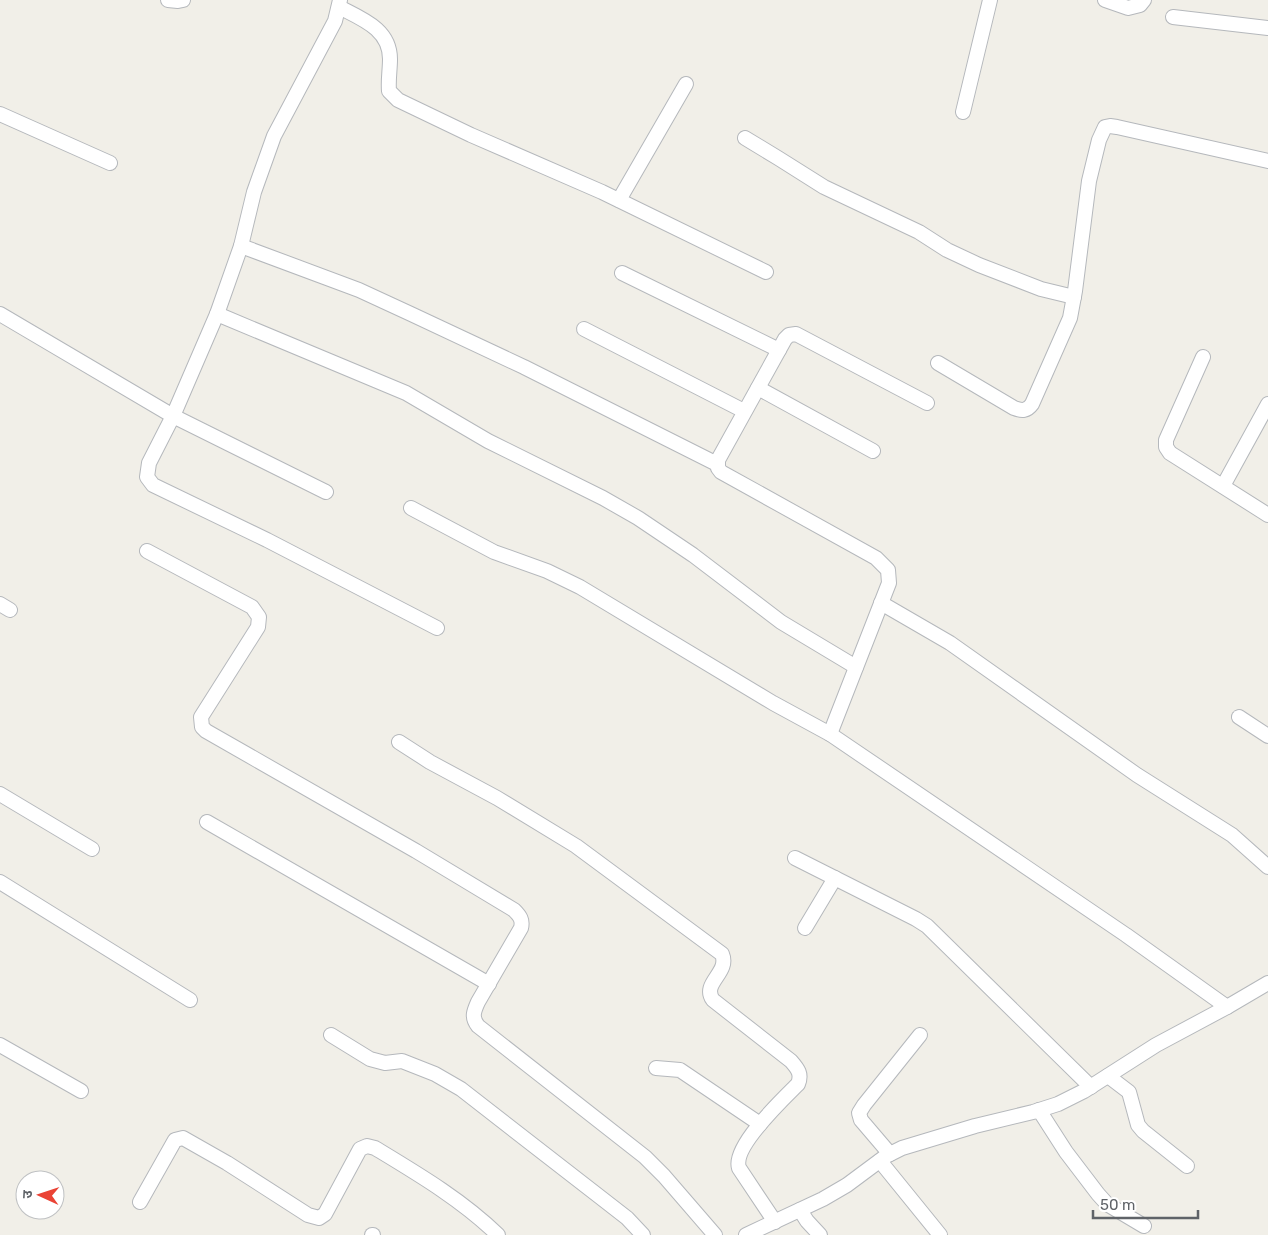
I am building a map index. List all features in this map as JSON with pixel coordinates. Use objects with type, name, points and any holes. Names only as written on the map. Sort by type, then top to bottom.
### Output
[{"type":"street","points":[[168,0],[183,0]]},
{"type":"street","points":[[963,112],[990,0]]},
{"type":"street","points":[[1105,0],[1128,8],[1140,5],[1144,0]]},
{"type":"street","points":[[437,628],[267,540],[153,485],[147,477],[147,470],[173,416],[217,314],[241,246],[254,192],[274,136],[335,21],[339,3],[383,35],[390,50],[389,91],[398,100],[471,135],[619,200],[766,272]]},
{"type":"street","points":[[1173,16],[1268,28]]},
{"type":"street","points":[[619,200],[686,84]]},
{"type":"street","points":[[0,114],[110,163]]},
{"type":"street","points":[[938,363],[1014,408],[1024,411],[1029,409],[1067,324],[1074,297],[1089,181],[1099,140],[1105,127],[1117,127],[1268,161]]},
{"type":"street","points":[[745,138],[824,187],[919,232],[948,250],[979,265],[1033,286],[1074,297]]},
{"type":"street","points":[[241,246],[359,290],[394,306],[524,367],[717,464]]},
{"type":"street","points":[[622,273],[779,350]]},
{"type":"street","points":[[0,314],[173,416],[326,492]]},
{"type":"street","points":[[217,314],[406,393],[488,441],[603,498],[638,518],[781,622],[856,667]]},
{"type":"street","points":[[584,329],[744,411]]},
{"type":"street","points":[[830,734],[889,583],[890,576],[888,570],[876,558],[721,472],[717,464],[744,411],[789,336],[796,334],[927,403]]},
{"type":"street","points":[[1203,357],[1166,440],[1166,447],[1170,453],[1268,515]]},
{"type":"street","points":[[758,388],[873,451]]},
{"type":"street","points":[[1223,486],[1268,404]]},
{"type":"street","points":[[411,508],[494,552],[554,574],[580,587],[773,704],[830,734],[1126,935],[1227,1007]]},
{"type":"street","points":[[147,551],[252,607],[259,617],[258,627],[201,717],[202,727],[514,910],[519,915],[522,924],[521,928],[474,1012],[474,1022],[645,1157],[715,1235]]},
{"type":"street","points":[[881,603],[950,643],[1137,775],[1232,835],[1268,867]]},
{"type":"street","points":[[1239,717],[1268,736]]},
{"type":"street","points":[[399,742],[430,762],[497,798],[576,846],[722,954],[723,969],[710,987],[710,996],[791,1061],[799,1071],[800,1076],[798,1084],[760,1124],[740,1155],[738,1164],[774,1222]]},
{"type":"street","points":[[0,794],[92,849]]},
{"type":"street","points":[[207,822],[489,984]]},
{"type":"street","points":[[795,858],[927,926],[1091,1086]]},
{"type":"street","points":[[805,928],[835,878]]},
{"type":"street","points":[[0,882],[190,1000]]},
{"type":"street","points":[[746,1235],[823,1199],[847,1185],[885,1157],[902,1148],[928,1139],[1058,1104],[1108,1076],[1156,1045],[1268,983]]},
{"type":"street","points":[[331,1035],[370,1059],[385,1063],[402,1061],[435,1074],[461,1089],[600,1196],[627,1218],[642,1235]]},
{"type":"street","points":[[920,1035],[864,1105],[859,1114],[885,1157],[940,1235]]},
{"type":"street","points":[[0,1045],[82,1092]]},
{"type":"street","points":[[656,1068],[676,1069],[685,1072],[760,1124]]},
{"type":"street","points":[[1108,1076],[1130,1092],[1138,1125],[1143,1131],[1187,1166]]},
{"type":"street","points":[[1039,1110],[1066,1152],[1102,1199],[1107,1204],[1144,1226]]},
{"type":"street","points":[[140,1202],[175,1140],[183,1138],[227,1163],[308,1215],[319,1218],[325,1214],[360,1149],[371,1146],[457,1201],[498,1235]]},
{"type":"street","points":[[800,1210],[820,1235]]}]
